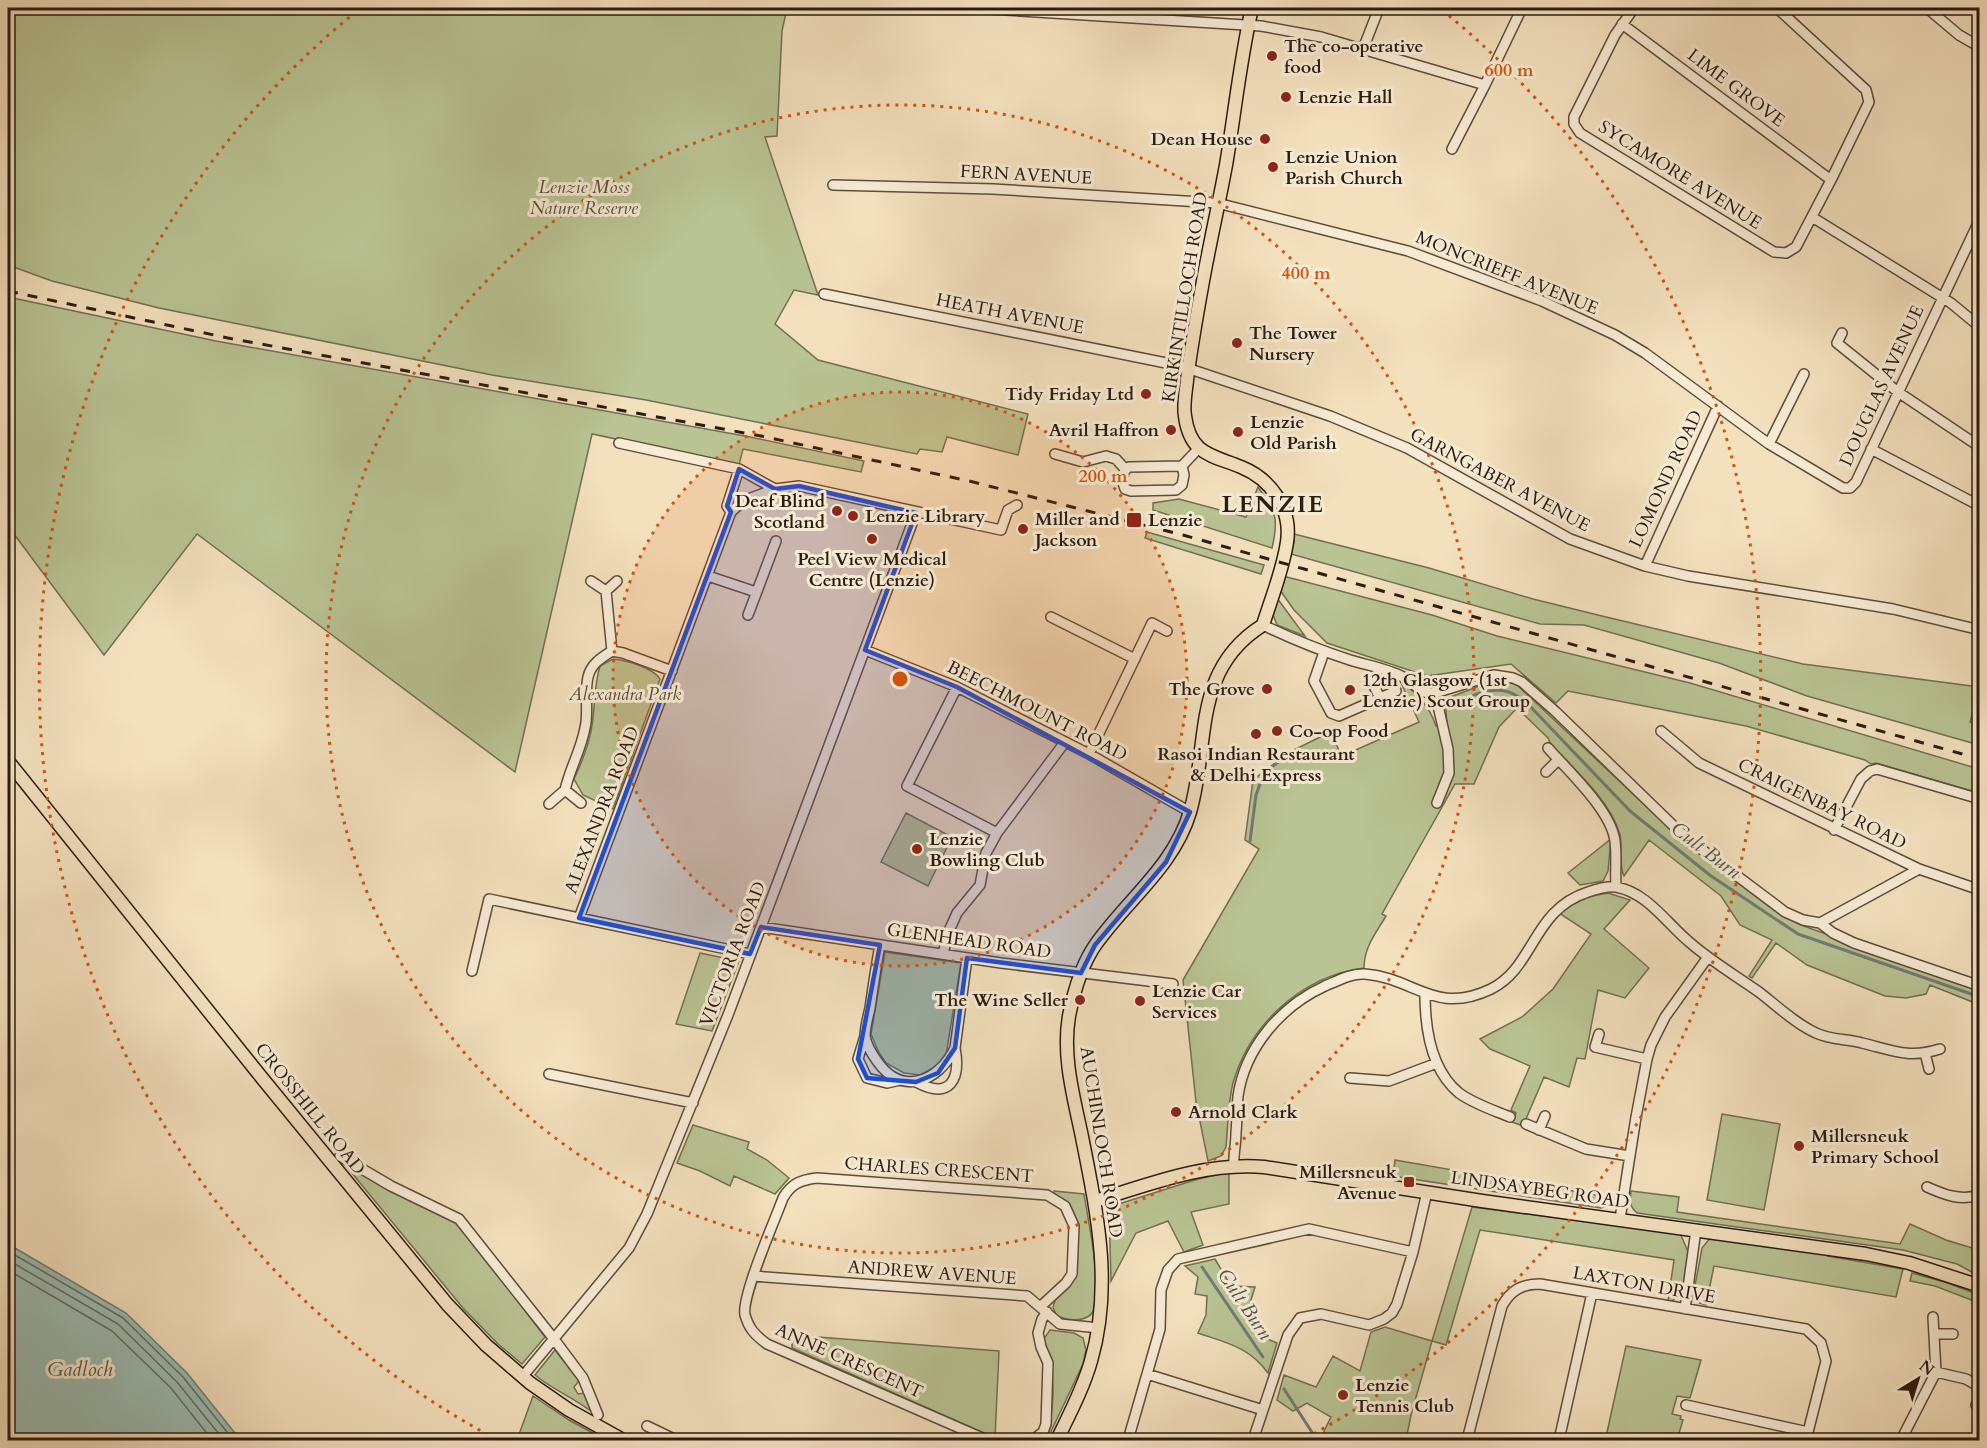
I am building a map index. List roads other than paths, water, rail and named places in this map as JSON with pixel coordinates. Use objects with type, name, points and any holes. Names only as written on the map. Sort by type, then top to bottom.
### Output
[{"type":"main road","name":"KIRKINTILLOCH ROAD","points":[[1199,448],[1191,438],[1184,416],[1189,368],[1252,8]]},
{"type":"main road","points":[[1199,448],[1215,459],[1242,467],[1264,481],[1284,507],[1288,526],[1287,543],[1263,625]]},
{"type":"main road","name":"AUCHINLOCH ROAD","points":[[1057,1440],[1085,1379],[1099,1328],[1103,1277],[1095,1201],[1068,1064],[1067,1041],[1074,994],[1081,973],[1095,945],[1166,862],[1181,838],[1190,812],[1204,720],[1214,681],[1228,656],[1254,630],[1263,625]]},
{"type":"main road","name":"CROSSHILL ROAD","points":[[8,761],[447,1304],[486,1345],[523,1376],[569,1410],[622,1440]]},
{"type":"main road","name":"LINDSAYBEG ROAD","points":[[1095,1201],[1179,1175],[1234,1166],[1264,1167],[1866,1254],[1909,1263],[1980,1286]]},
{"type":"street","points":[[974,8],[1248,24],[1321,37],[1485,84]]},
{"type":"street","points":[[1363,49],[1379,8]]},
{"type":"street","points":[[1452,149],[1522,8]]},
{"type":"street","name":"SYCAMORE AVENUE","points":[[1634,8],[1622,24],[1575,117],[1574,124],[1580,133],[1774,252],[1786,253],[1796,247],[1869,102],[1866,90],[1776,8]]},
{"type":"street","points":[[1927,8],[1959,35],[1980,47]]},
{"type":"street","name":"LIME GROVE","points":[[1622,24],[1831,180]]},
{"type":"street","name":"FERN AVENUE","points":[[833,185],[993,189],[1217,203]]},
{"type":"street","name":"MONCRIEFF AVENUE","points":[[1217,203],[1408,251],[1542,301],[1615,335],[1645,353],[1769,444],[1828,481],[1843,488],[1850,488]]},
{"type":"street","points":[[1812,217],[1942,297]]},
{"type":"street","name":"DOUGLAS AVENUE","points":[[1850,488],[1856,482],[1980,219]]},
{"type":"street","name":"HEATH AVENUE","points":[[824,294],[1189,368]]},
{"type":"street","name":"DOUGLAS AVENUE","points":[[1942,297],[1980,327]]},
{"type":"street","points":[[1842,333],[1837,343],[1898,392],[1980,447]]},
{"type":"street","name":"GARNGABER AVENUE","points":[[1189,368],[1330,416],[1407,448],[1570,539],[1645,566],[1688,576],[1893,609],[1980,630]]},
{"type":"street","points":[[1769,444],[1804,374]]},
{"type":"street","name":"LOMOND ROAD","points":[[1645,566],[1718,406]]},
{"type":"street","points":[[619,443],[739,469],[775,489]]},
{"type":"street","points":[[1125,469],[1182,466],[1199,448]]},
{"type":"street","points":[[1871,449],[1980,506]]},
{"type":"street","points":[[1055,454],[1083,462],[1106,456],[1116,459],[1125,469]]},
{"type":"street","points":[[1125,469],[1123,475],[1125,489],[1166,491],[1176,490],[1182,485],[1184,475],[1182,466]]},
{"type":"street","name":"ALEXANDRA ROAD","points":[[579,918],[731,512],[727,506],[739,469]]},
{"type":"street","points":[[731,512],[743,501],[755,496],[775,489],[799,486],[1001,530],[1008,510],[1017,505]]},
{"type":"street","name":"VICTORIA ROAD","points":[[523,1376],[629,1248],[648,1214],[761,927],[916,513]]},
{"type":"street","points":[[748,615],[776,541]]},
{"type":"street","points":[[708,576],[756,592]]},
{"type":"street","points":[[591,581],[606,591]]},
{"type":"street","points":[[606,591],[617,581]]},
{"type":"street","points":[[606,591],[612,651]]},
{"type":"street","points":[[1051,617],[1135,659]]},
{"type":"street","points":[[1089,754],[1152,623],[1167,631]]},
{"type":"street","points":[[1263,625],[1285,638],[1404,677],[1427,694],[1494,675],[1522,682],[1692,842],[1785,912],[1803,920],[1820,923],[1833,933],[1854,943],[1980,986]]},
{"type":"street","name":"BEECHMOUNT ROAD","points":[[865,650],[957,687],[1089,754],[1190,812]]},
{"type":"street","points":[[549,804],[565,790],[580,750],[586,726],[588,676],[596,661],[612,651],[672,671]]},
{"type":"street","points":[[1323,652],[1314,681],[1331,713],[1339,716],[1396,691]]},
{"type":"street","points":[[1373,684],[1380,698]]},
{"type":"street","points":[[957,687],[906,786],[997,833]]},
{"type":"street","points":[[1435,693],[1448,749],[1449,773],[1437,803]]},
{"type":"street","name":"CRAIGENBAY ROAD","points":[[1660,731],[1699,763],[1919,869],[1980,890]]},
{"type":"street","points":[[943,954],[948,933],[957,913],[980,885],[986,853],[997,833],[1065,742]]},
{"type":"street","points":[[1548,748],[1588,793],[1610,825],[1615,839],[1616,887]]},
{"type":"street","points":[[1546,771],[1558,760]]},
{"type":"street","points":[[1834,830],[1861,779],[1870,771],[1877,769],[1980,799]]},
{"type":"street","points":[[565,790],[581,803]]},
{"type":"street","points":[[1820,923],[1919,869]]},
{"type":"street","points":[[1234,1166],[1238,1096],[1245,1068],[1259,1042],[1281,1016],[1316,990],[1355,975],[1364,974],[1383,978],[1425,994],[1453,999],[1467,997],[1494,987],[1519,963],[1555,911],[1579,895],[1597,889],[1616,887],[1645,900],[1708,957],[1817,1034],[1897,1053],[1925,1053],[1940,1049]]},
{"type":"street","points":[[472,971],[489,899],[750,954]]},
{"type":"street","name":"GLENHEAD ROAD","points":[[761,927],[968,958],[1173,984]]},
{"type":"street","points":[[880,945],[865,1036],[858,1059],[867,1078],[887,1083],[900,1080]]},
{"type":"street","points":[[1620,1219],[1647,1059],[1660,1023],[1708,957]]},
{"type":"street","points":[[916,1083],[938,1072],[950,1059],[955,1048],[968,958]]},
{"type":"street","points":[[1425,994],[1426,1022],[1431,1046],[1437,1063],[1450,1084],[1460,1094],[1510,1117]]},
{"type":"street","points":[[1599,1034],[1595,1047],[1647,1059]]},
{"type":"street","points":[[865,1036],[871,1053],[883,1069],[900,1080],[916,1083],[929,1089],[946,1087],[955,1078],[958,1064],[955,1048]]},
{"type":"street","points":[[1925,1053],[1929,1069]]},
{"type":"street","points":[[1350,1078],[1389,1081],[1437,1063]]},
{"type":"street","points":[[549,1074],[693,1103]]},
{"type":"street","points":[[1497,1111],[1501,1101]]},
{"type":"street","points":[[1539,1130],[1545,1116]]},
{"type":"street","points":[[1526,1124],[1586,1149],[1630,1156]]},
{"type":"street","name":"CROSSHILL ROAD","points":[[340,1156],[391,1186],[459,1219],[583,1378],[598,1415]]},
{"type":"street","name":"CHARLES CRESCENT","points":[[753,1276],[783,1198],[789,1188],[802,1180],[817,1178],[1047,1195],[1065,1206],[1074,1226],[1072,1274],[1043,1309]]},
{"type":"street","points":[[1927,1187],[1955,1197],[1980,1195]]},
{"type":"street","points":[[1253,1440],[1288,1335],[1300,1317],[1321,1314],[1369,1325],[1392,1313],[1413,1252],[1427,1192]]},
{"type":"street","points":[[1128,1440],[1160,1329],[1161,1290],[1168,1270],[1179,1259],[1309,1229],[1413,1252]]},
{"type":"street","points":[[1685,1309],[1696,1230]]},
{"type":"street","name":"ANDREW AVENUE","points":[[753,1276],[1027,1296],[1060,1324],[1099,1328]]},
{"type":"street","name":"ANNE CRESCENT","points":[[753,1276],[746,1293],[744,1312],[751,1332],[767,1344],[987,1440]]},
{"type":"street","name":"LAXTON DRIVE","points":[[1467,1440],[1502,1306],[1517,1288],[1530,1284],[1806,1329],[1821,1343],[1826,1361],[1807,1436]]},
{"type":"street","points":[[1559,1440],[1592,1293]]},
{"type":"street","points":[[1033,1440],[1043,1432],[1046,1424],[1048,1363],[1038,1333],[1043,1309]]},
{"type":"street","points":[[1901,1440],[1935,1372],[1933,1317]]},
{"type":"street","points":[[1935,1334],[1953,1334]]},
{"type":"street","points":[[1935,1372],[1966,1379],[1980,1387]]},
{"type":"street","points":[[1147,1374],[1263,1410]]},
{"type":"street","points":[[1686,1405],[1807,1436]]},
{"type":"street","points":[[647,1426],[676,1440]]},
{"type":"water","name":"Gadloch","points":[[8,1244],[126,1313],[187,1373],[235,1433],[231,1440],[8,1440]]},
{"type":"waterway","name":"Cult Burn","points":[[1450,707],[1486,691],[1494,690],[1513,694],[1526,702],[1630,811],[1711,876],[1798,934],[1980,997]]},
{"type":"waterway","name":"Cult Burn","points":[[1250,841],[1256,795],[1264,773],[1286,756],[1312,756],[1330,751],[1338,753]]},
{"type":"waterway","name":"Cult Burn","points":[[1202,1267],[1263,1357]]},
{"type":"waterway","name":"Cult Burn","points":[[1284,1389],[1317,1440]]},
{"type":"railway","points":[[8,291],[228,338],[761,436],[969,481],[1183,535],[1980,759]]},
{"type":"place","name":"The co-operative food","points":[[1272,56]]},
{"type":"place","name":"Lenzie Hall","points":[[1286,97]]},
{"type":"place","name":"Dean House","points":[[1265,139]]},
{"type":"place","name":"Lenzie Union Parish Church","points":[[1273,167]]},
{"type":"place","name":"The Tower Nursery","points":[[1237,343]]},
{"type":"place","name":"Tidy Friday Ltd","points":[[1146,394]]},
{"type":"place","name":"Avril Haffron","points":[[1171,430]]},
{"type":"place","name":"Lenzie Old Parish","points":[[1238,432]]},
{"type":"place","name":"Deaf Blind Scotland","points":[[837,511]]},
{"type":"place","name":"Lenzie Library","points":[[853,516]]},
{"type":"place","name":"Lenzie","points":[[1134,520]]},
{"type":"place","name":"Miller and Jackson","points":[[1023,529]]},
{"type":"place","name":"Peel View Medical Centre (Lenzie)","points":[[872,539]]},
{"type":"place","name":"The Grove","points":[[1267,689]]},
{"type":"place","name":"12th Glasgow (1st Lenzie) Scout Group","points":[[1350,690]]},
{"type":"place","name":"Co-op Food","points":[[1277,731]]},
{"type":"place","name":"Rasoi Indian Restaurant & Delhi Express","points":[[1256,734]]},
{"type":"place","name":"Lenzie Bowling Club","points":[[917,849]]},
{"type":"place","name":"The Wine Seller","points":[[1080,1000]]},
{"type":"place","name":"Lenzie Car Services","points":[[1140,1001]]},
{"type":"place","name":"Arnold Clark","points":[[1176,1112]]},
{"type":"place","name":"Millersneuk Primary School","points":[[1799,1146]]},
{"type":"place","name":"Millersneuk Avenue","points":[[1409,1182]]},
{"type":"place","name":"Lenzie Tennis Club","points":[[1343,1395]]},
{"type":"district","name":"LENZIE","points":[[1273,504]]},
{"type":"park label","name":"Lenzie Moss Nature Reserve","points":[[584,198]]},
{"type":"park label","name":"Alexandra Park","points":[[625,694]]}]
